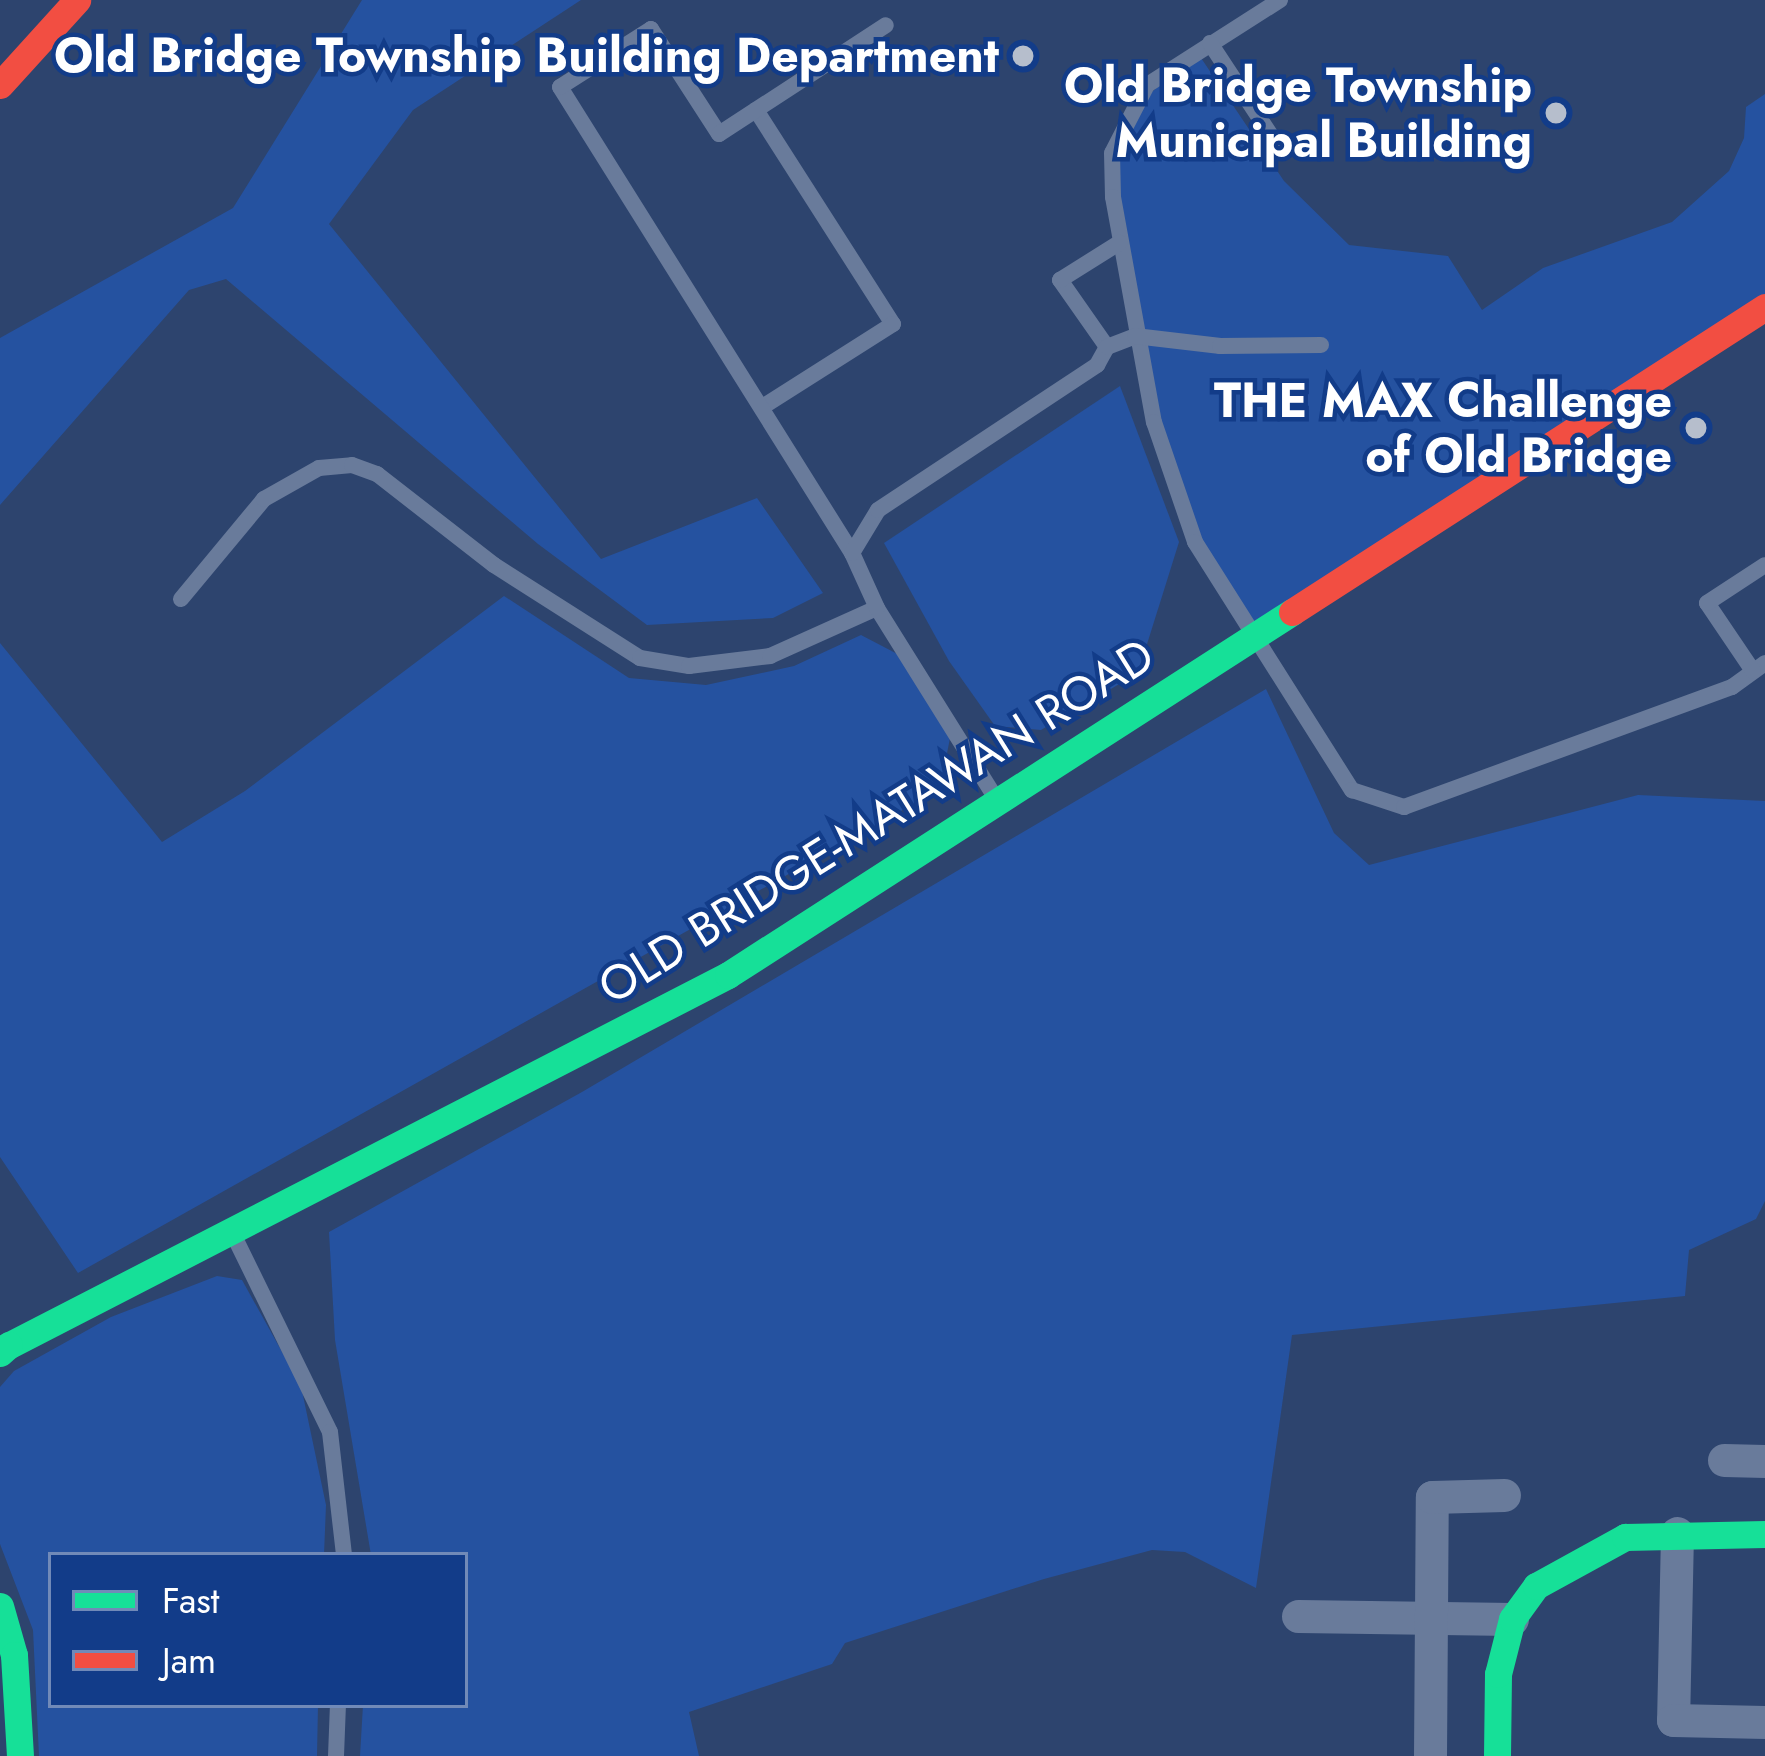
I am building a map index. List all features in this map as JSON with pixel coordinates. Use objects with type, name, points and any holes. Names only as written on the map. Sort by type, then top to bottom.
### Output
[{"type":"main road","points":[[0,85],[77,0]]},
{"type":"main road","name":"OLD BRIDGE-MATAWAN ROAD","points":[[3,1349],[661,1013],[999,803],[1764,310]]},
{"type":"main road","points":[[1497,1756],[1498,1674],[1512,1619],[1536,1586],[1580,1556],[1625,1537],[1765,1534]]},
{"type":"main road","points":[[0,1606],[14,1655],[20,1756]]},
{"type":"street","points":[[1724,1460],[1765,1461]]},
{"type":"street","points":[[1430,1756],[1432,1497],[1504,1495]]},
{"type":"street","points":[[1677,1533],[1673,1720],[1765,1722]]},
{"type":"street","points":[[1298,1616],[1512,1619]]},
{"type":"lane","points":[[1280,0],[1147,85],[1126,115],[1112,153],[1119,243],[1135,336],[1196,542],[1352,790],[1404,807],[1732,687],[1759,667],[1707,603],[1765,565]]},
{"type":"lane","points":[[886,25],[719,134],[651,29],[560,87],[764,406],[852,553],[877,608],[999,803]]},
{"type":"lane","points":[[1210,43],[1276,143]]},
{"type":"lane","points":[[756,110],[893,324],[764,406]]},
{"type":"lane","points":[[1107,347],[1060,280],[1119,243]]},
{"type":"lane","points":[[852,553],[878,511],[1096,365],[1107,347],[1135,336],[1220,346],[1321,345]]},
{"type":"lane","points":[[181,599],[264,499],[319,468],[352,465],[377,474],[585,628],[640,658],[689,666],[751,660],[877,608]]},
{"type":"lane","points":[[233,1233],[330,1432],[344,1552]]},
{"type":"lane","points":[[336,1756],[338,1708]]},
{"type":"shaded area","points":[[362,0],[581,0],[413,110],[329,224],[601,559],[757,498],[823,593],[773,618],[647,625],[538,544],[226,279],[189,290],[0,505],[0,338],[233,208]]},
{"type":"shaded area","points":[[1197,52],[1284,181],[1349,245],[1448,256],[1482,310],[1543,268],[1672,222],[1729,171],[1744,138],[1746,107],[1765,94],[1765,307],[1256,634],[1195,542],[1154,422],[1112,153],[1126,115]]},
{"type":"shaded area","points":[[1120,386],[1179,542],[1138,673],[1041,730],[995,726],[949,661],[884,543]]},
{"type":"shaded area","points":[[504,596],[629,678],[706,685],[794,666],[861,635],[905,658],[951,733],[940,789],[78,1273],[0,1157],[0,643],[162,842],[245,791]]},
{"type":"shaded area","points":[[1266,689],[1334,833],[1369,865],[1638,795],[1765,801],[1765,1201],[1756,1219],[1689,1250],[1685,1296],[1292,1335],[1256,1588],[1185,1552],[1152,1550],[1044,1579],[845,1643],[832,1664],[689,1712],[699,1756],[360,1756],[363,1708],[468,1708],[468,1552],[370,1552],[335,1340],[329,1232],[582,1092]]},
{"type":"shaded area","points":[[217,1276],[242,1280],[301,1386],[326,1505],[324,1552],[48,1552],[48,1708],[318,1708],[317,1756],[39,1756],[33,1630],[0,1544],[0,1387],[14,1371],[111,1317]]},
{"type":"traffic: fast","points":[[0,1350],[728,975],[1292,612]]},
{"type":"traffic: fast","points":[[0,1353],[9,1345]]},
{"type":"traffic: fast","points":[[1497,1756],[1498,1674],[1512,1619],[1536,1586],[1625,1537],[1765,1534]]},
{"type":"traffic: fast","points":[[0,1606],[14,1655],[20,1756]]},
{"type":"traffic: jam","points":[[0,85],[77,0]]},
{"type":"traffic: jam","points":[[1292,612],[1765,307]]},
{"type":"place","name":"Old Bridge Township Building Department","points":[[1023,56]]},
{"type":"place","name":"Old Bridge Township Municipal Building","points":[[1556,113]]},
{"type":"place","name":"THE MAX Challenge of Old Bridge","points":[[1696,428]]}]
